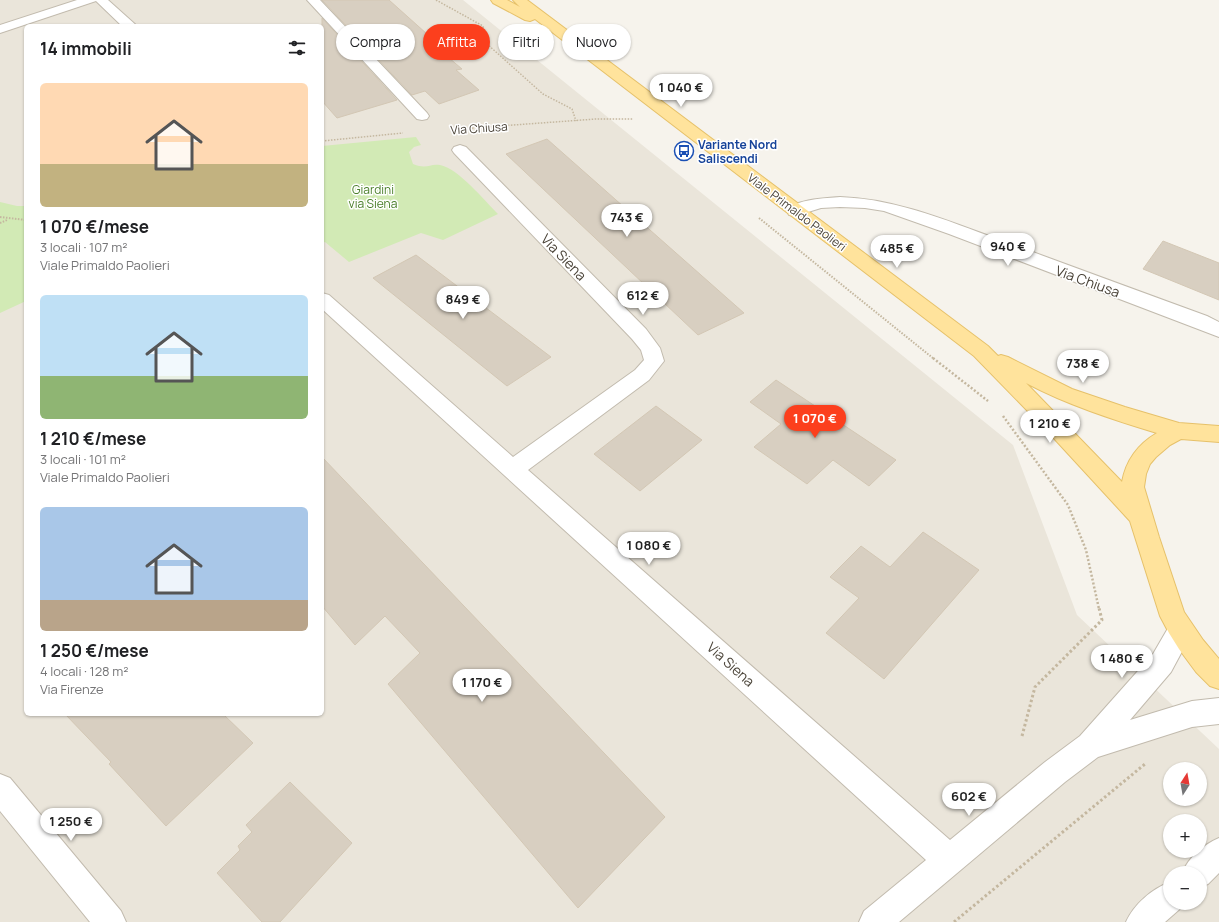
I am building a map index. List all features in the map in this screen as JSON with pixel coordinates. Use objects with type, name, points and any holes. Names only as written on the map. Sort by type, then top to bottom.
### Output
[{"type":"main road","points":[[497,0],[531,18],[548,24]]},
{"type":"main road","name":"Viale Primaldo Paolieri","points":[[519,0],[550,24]]},
{"type":"main road","points":[[540,0],[547,11],[551,24]]},
{"type":"main road","name":"Viale Primaldo Paolieri","points":[[554,27],[662,111],[981,351],[1058,427],[1141,517]]},
{"type":"main road","name":"Viale Primaldo Paolieri","points":[[981,351],[1065,394],[1120,414],[1179,431],[1219,434]]},
{"type":"main road","name":"Viale Primaldo Paolieri","points":[[1179,431],[1153,444],[1141,459],[1132,485],[1173,616],[1180,631],[1197,654],[1219,677]]},
{"type":"street","points":[[0,29],[90,0]]},
{"type":"street","points":[[101,0],[128,24]]},
{"type":"street","points":[[313,0],[422,116]]},
{"type":"street","points":[[14,25],[24,33]]},
{"type":"street","name":"Via Siena","points":[[460,150],[640,334],[650,348],[654,361],[642,375],[513,469]]},
{"type":"street","name":"Via Chiusa","points":[[795,211],[819,203],[840,202],[887,207],[955,230],[1200,321],[1219,330]]},
{"type":"street","name":"Via Siena","points":[[324,301],[950,860]]},
{"type":"street","points":[[876,922],[1055,772],[1090,746],[1162,663],[1180,631]]},
{"type":"street","points":[[1090,746],[1192,714],[1219,711]]},
{"type":"street","points":[[0,788],[110,922]]},
{"type":"street","points":[[1205,866],[1219,853]]},
{"type":"street","points":[[1142,922],[1163,903]]},
{"type":"path","points":[[436,0],[483,26],[486,43],[543,94],[572,109],[576,121]]},
{"type":"path","name":"Via Chiusa","points":[[469,128],[576,121],[637,119],[662,111]]},
{"type":"path","points":[[324,141],[408,133]]},
{"type":"path","points":[[754,214],[990,402]]},
{"type":"path","points":[[0,217],[24,220]]},
{"type":"path","points":[[0,223],[8,219]]},
{"type":"path","points":[[1001,413],[1068,505],[1086,550],[1102,620],[1035,687],[1022,736]]},
{"type":"path","points":[[954,922],[1146,763]]},
{"type":"shaded area","points":[[0,0],[463,0],[498,28],[498,60],[537,60],[1013,445],[1077,615],[1219,749],[1219,922],[0,922]]},
{"type":"green space","name":"Giardini via Siena","points":[[416,137],[421,145],[414,147],[409,152],[413,164],[418,166],[440,165],[447,167],[463,178],[498,214],[443,240],[421,233],[349,262],[324,242],[324,146]]},
{"type":"green space","points":[[0,202],[24,206],[24,302],[0,313]]},
{"type":"building","points":[[322,0],[389,0],[423,30],[423,60],[451,60],[462,69],[456,70],[479,90],[439,104],[425,91],[412,95],[379,60],[415,60],[415,24],[345,24]]},
{"type":"building","points":[[322,18],[336,33],[336,60],[360,60],[397,100],[337,118],[324,103],[324,24],[322,24]]},
{"type":"building","points":[[547,139],[744,313],[698,335],[506,154]]},
{"type":"building","points":[[1163,241],[1219,263],[1219,300],[1143,269]]},
{"type":"building","points":[[416,255],[551,357],[507,386],[373,278]]},
{"type":"building","points":[[776,380],[896,460],[869,486],[833,460],[807,484],[754,447],[781,424],[750,402]]},
{"type":"building","points":[[656,406],[702,440],[640,491],[594,454]]},
{"type":"building","points":[[324,459],[665,817],[578,908],[388,684],[420,653],[385,616],[355,645],[324,608]]},
{"type":"building","points":[[923,532],[979,570],[884,679],[826,633],[859,598],[830,577],[861,546],[890,567]]},
{"type":"building","points":[[67,716],[225,716],[253,743],[166,826],[109,764],[111,762]]},
{"type":"building","points":[[290,782],[352,843],[280,922],[262,922],[217,873],[240,850],[238,846],[252,832],[246,825]]},
{"type":"place","name":"Variante Nord Saliscendi","points":[[684,151]]}]
